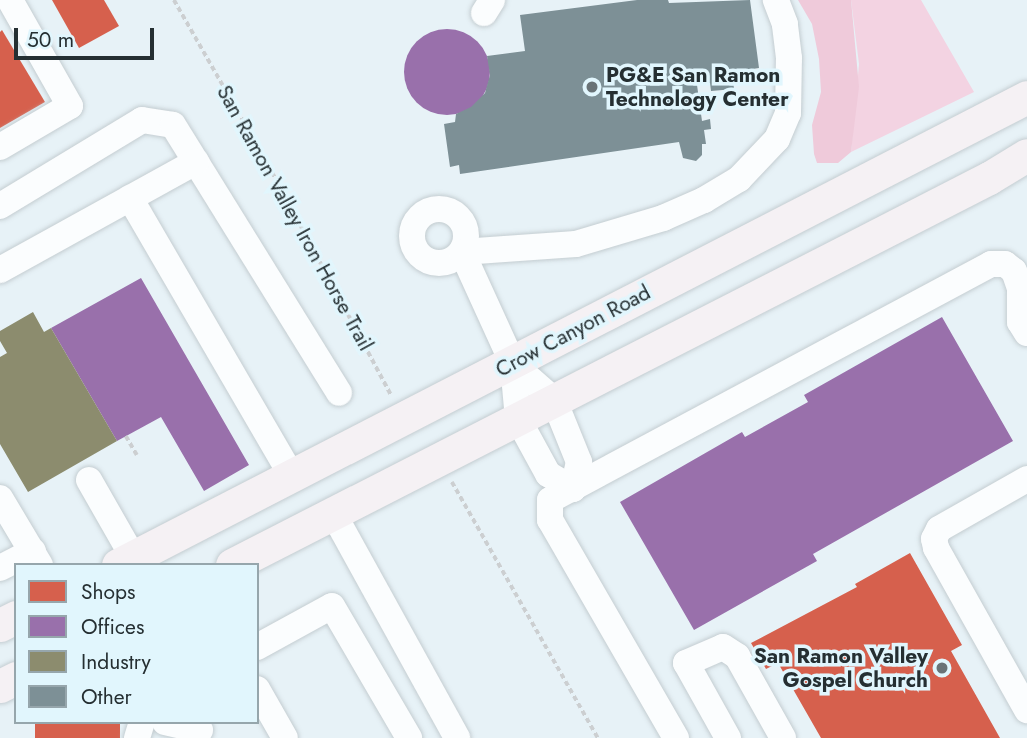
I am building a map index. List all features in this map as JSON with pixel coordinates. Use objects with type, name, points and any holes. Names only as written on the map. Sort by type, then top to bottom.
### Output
[{"type":"main road","name":"Crow Canyon Road","points":[[125,561],[292,476],[400,408],[513,363],[1023,108]]},
{"type":"main road","points":[[236,563],[989,178],[1027,155]]},
{"type":"lane","points":[[0,147],[70,106],[10,0]]},
{"type":"lane","points":[[573,489],[548,474],[517,419],[513,363],[462,252],[576,244],[663,218],[704,200],[738,179],[777,139],[788,113],[789,58],[785,24],[776,0]]},
{"type":"lane","points":[[0,206],[142,120],[173,125],[340,393]]},
{"type":"lane","points":[[0,270],[196,162]]},
{"type":"lane","points":[[130,198],[292,476]]},
{"type":"lane","points":[[677,738],[550,520],[548,508],[551,500],[991,264],[1005,264],[1014,271],[1020,288],[1023,328]]},
{"type":"lane","points":[[513,363],[554,400],[579,462],[573,489]]},
{"type":"lane","points":[[1027,479],[939,529],[934,539],[936,548],[1018,672],[1027,710]]},
{"type":"lane","points":[[89,480],[125,561]]},
{"type":"lane","points":[[0,498],[36,558],[18,563]]},
{"type":"lane","points":[[333,513],[457,738]]},
{"type":"lane","points":[[259,646],[332,606],[409,738]]},
{"type":"lane","points":[[648,687],[686,663],[723,647],[737,656],[783,738]]},
{"type":"lane","points":[[686,663],[728,738]]},
{"type":"lane","points":[[259,692],[285,738]]},
{"type":"lane","points":[[174,724],[200,730]]},
{"type":"path","name":"San Ramon Valley Iron Horse Trail","points":[[174,0],[264,157],[400,408]]},
{"type":"path","points":[[126,436],[137,455]]},
{"type":"path","points":[[436,459],[455,487],[598,738]]},
{"type":"shaded area","points":[[798,0],[851,0],[859,87],[851,152],[838,163],[817,163],[814,154],[812,125],[821,92],[819,59],[812,24]]},
{"type":"shaded area","points":[[851,0],[921,0],[974,92],[851,152],[859,64]]},
{"type":"building: Shops","points":[[52,0],[104,0],[119,26],[79,48]]},
{"type":"building: Shops","points":[[2,30],[45,102],[0,128],[0,32]]},
{"type":"building: Shops","points":[[910,553],[962,645],[951,651],[1000,738],[821,738],[778,663],[766,669],[751,643],[857,587],[855,584]]},
{"type":"building: Shops","points":[[35,724],[120,724],[120,738],[35,738]]},
{"type":"building: Offices","points":[[447,29],[471,36],[483,48],[490,72],[483,96],[471,108],[447,115],[423,108],[411,96],[404,72],[411,48],[423,36]]},
{"type":"building: Offices","points":[[141,278],[249,465],[204,491],[161,417],[117,441],[51,328]]},
{"type":"building: Offices","points":[[942,317],[1013,441],[813,554],[817,561],[694,630],[620,502],[742,432],[745,437],[808,402],[804,395]]},
{"type":"building: Industry","points":[[33,312],[44,332],[51,328],[117,441],[28,492],[0,444],[0,357],[7,353],[0,341],[0,331]]},
{"type":"building: Other","name":"PG&E San Ramon Technology Center","points":[[637,0],[668,0],[669,3],[750,0],[759,68],[732,72],[734,89],[711,91],[710,83],[697,85],[702,121],[710,119],[711,129],[704,130],[706,144],[702,144],[702,155],[696,161],[683,158],[679,142],[460,174],[459,165],[450,167],[444,124],[455,122],[456,114],[471,107],[485,93],[490,75],[487,56],[525,51],[520,15]]},
{"type":"place","name":"PG&E San Ramon Technology Center","points":[[592,87]]},
{"type":"place","name":"San Ramon Valley Gospel Church","points":[[942,668]]}]
